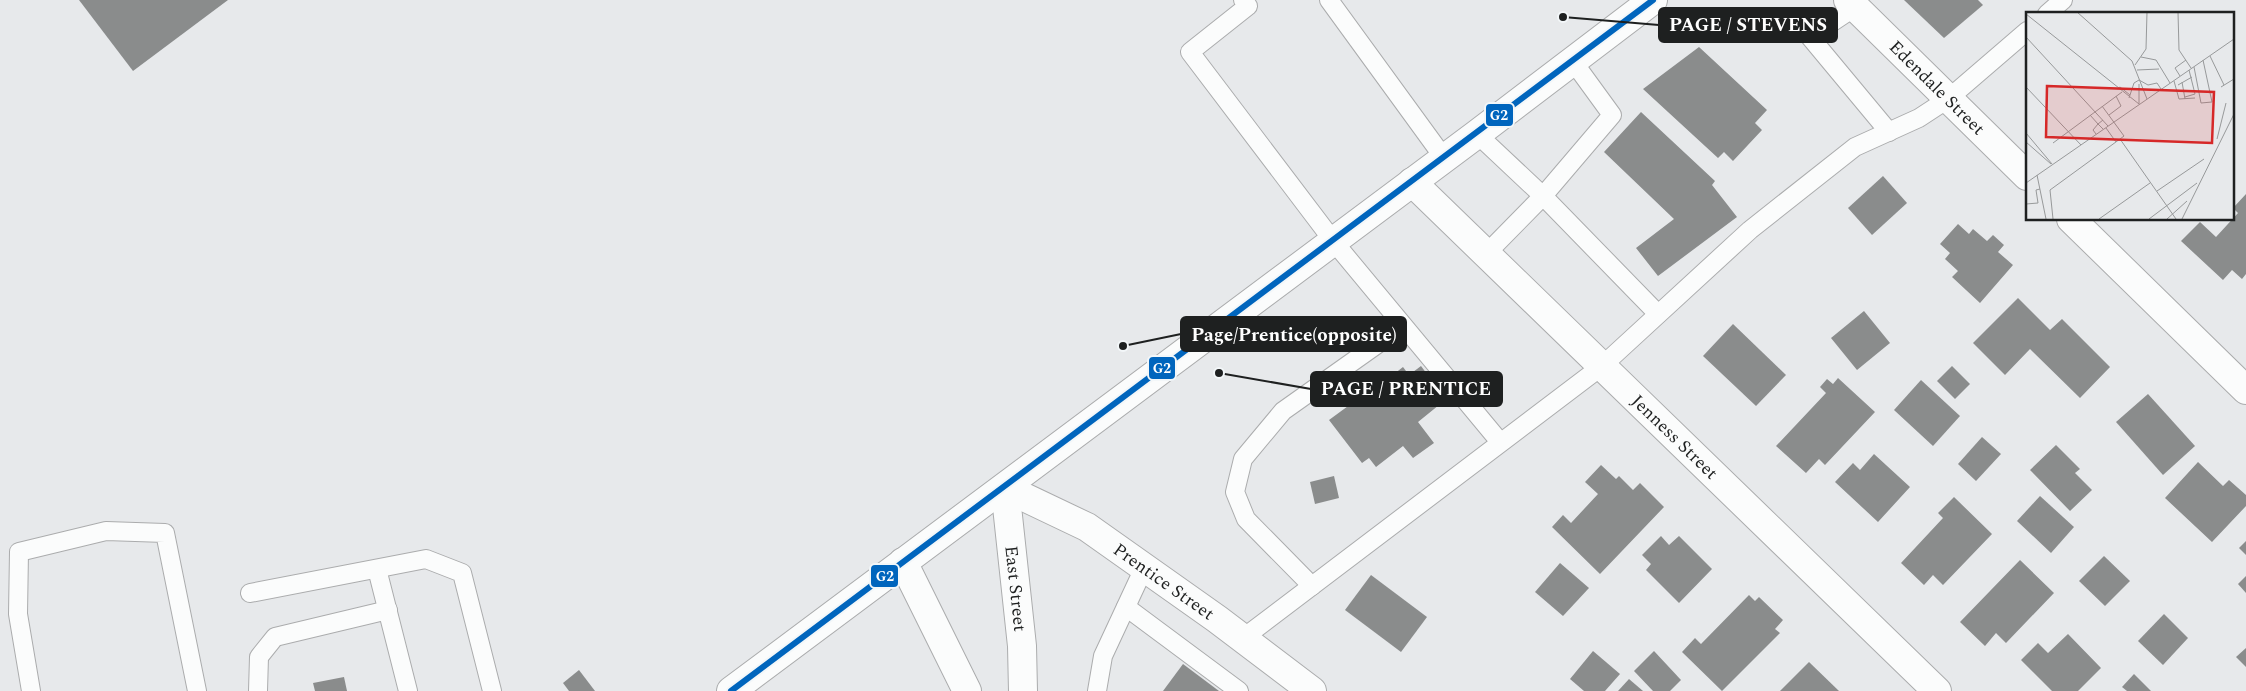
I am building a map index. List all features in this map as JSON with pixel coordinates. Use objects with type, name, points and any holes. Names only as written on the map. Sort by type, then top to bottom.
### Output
[{"type":"street","points":[[732,691],[1334,242],[1652,0]]},
{"type":"street","name":"Edendale Street","points":[[1851,3],[2026,175]]},
{"type":"street","name":"Jenness Street","points":[[1412,182],[1937,691]]},
{"type":"street","points":[[2072,220],[2246,390]]},
{"type":"street","name":"Prentice Street","points":[[1005,488],[1087,527],[1242,639],[1307,690]]},
{"type":"street","name":"East Street","points":[[1005,488],[1022,646],[1023,691]]},
{"type":"street","points":[[903,562],[966,691]]},
{"type":"lane","points":[[1329,0],[1444,158]]},
{"type":"lane","points":[[2049,12],[2063,0]]},
{"type":"lane","points":[[1249,2],[1190,52],[1269,159],[1334,242],[1500,442]]},
{"type":"lane","points":[[1851,3],[1810,38],[1889,132]]},
{"type":"lane","points":[[1242,639],[1602,366],[1750,230],[1855,147],[1920,118],[1948,98],[2026,32]]},
{"type":"lane","points":[[1486,254],[1543,196],[1612,115],[1572,60]]},
{"type":"lane","points":[[1477,134],[1543,196],[1658,314]]},
{"type":"lane","points":[[1312,586],[1246,519],[1234,492],[1243,460],[1284,411],[1403,326]]},
{"type":"lane","points":[[31,691],[18,614],[19,552],[106,531],[165,533],[197,691]]},
{"type":"lane","points":[[250,593],[426,560],[462,573],[492,691]]},
{"type":"lane","points":[[1097,691],[1103,656],[1144,568]]},
{"type":"lane","points":[[377,569],[408,691]]},
{"type":"lane","points":[[1126,607],[1239,691]]},
{"type":"lane","points":[[258,691],[259,657],[275,637],[388,610]]},
{"type":"building","points":[[79,0],[228,0],[133,71]]},
{"type":"building","points":[[1904,0],[1978,0],[1983,5],[1944,38]]},
{"type":"building","points":[[1699,47],[1767,110],[1755,123],[1762,130],[1733,161],[1724,152],[1718,158],[1643,89]]},
{"type":"building","points":[[1641,112],[1715,181],[1712,185],[1737,217],[1658,276],[1636,248],[1674,219],[1604,152]]},
{"type":"building","points":[[1883,176],[1907,203],[1872,235],[1848,208]]},
{"type":"building","points":[[2246,194],[2246,274],[2242,279],[2232,270],[2223,280],[2181,241],[2200,222],[2216,237],[2232,220],[2234,220],[2238,213],[2234,207]]},
{"type":"building","points":[[1958,224],[1969,234],[1973,229],[1987,241],[1993,235],[2004,245],[1998,252],[2013,265],[1980,303],[1952,277],[1958,271],[1945,259],[1950,253],[1940,244]]},
{"type":"building","points":[[2018,298],[2050,330],[2062,319],[2110,367],[2080,398],[2030,349],[2005,375],[1973,343]]},
{"type":"building","points":[[1864,311],[1890,343],[1857,370],[1831,338]]},
{"type":"building","points":[[1733,324],[1786,375],[1756,406],[1703,356]]},
{"type":"building","points":[[1421,366],[1439,390],[1432,395],[1439,405],[1418,422],[1434,443],[1413,458],[1403,446],[1376,467],[1369,458],[1362,463],[1329,420],[1359,398],[1353,390],[1377,371],[1385,381],[1403,367],[1409,375]]},
{"type":"building","points":[[1952,366],[1970,384],[1955,399],[1937,381]]},
{"type":"building","points":[[1838,378],[1875,412],[1825,465],[1819,459],[1806,473],[1776,446],[1826,393],[1820,387],[1827,379],[1833,384]]},
{"type":"building","points":[[1921,380],[1960,416],[1933,446],[1894,410]]},
{"type":"building","points":[[2148,394],[2195,446],[2163,475],[2116,422]]},
{"type":"building","points":[[1982,437],[2001,454],[1976,481],[1958,464]]},
{"type":"building","points":[[2056,445],[2080,469],[2075,473],[2092,490],[2070,511],[2030,470]]},
{"type":"building","points":[[1874,454],[1910,487],[1878,522],[1835,482],[1853,463],[1860,470]]},
{"type":"building","points":[[2198,462],[2223,486],[2229,480],[2246,495],[2246,506],[2212,542],[2165,498]]},
{"type":"building","points":[[1601,465],[1616,479],[1619,476],[1633,490],[1640,483],[1664,507],[1600,574],[1552,527],[1563,515],[1571,523],[1598,494],[1585,482]]},
{"type":"building","points":[[1334,476],[1339,498],[1315,504],[1310,482]]},
{"type":"building","points":[[2040,496],[2074,527],[2051,553],[2017,521]]},
{"type":"building","points":[[1954,497],[1992,534],[1943,585],[1933,575],[1924,585],[1901,563],[1943,518],[1938,513]]},
{"type":"building","points":[[1661,536],[1669,545],[1679,536],[1712,569],[1679,603],[1646,570],[1651,564],[1642,555]]},
{"type":"building","points":[[2246,541],[2246,555],[2239,548]]},
{"type":"building","points":[[2104,556],[2130,581],[2105,606],[2079,581]]},
{"type":"building","points":[[2020,560],[2054,593],[2006,643],[1996,633],[1985,646],[1960,622]]},
{"type":"building","points":[[1560,563],[1589,588],[1563,616],[1535,592]]},
{"type":"building","points":[[1371,575],[1427,617],[1401,652],[1345,610]]},
{"type":"building","points":[[2246,576],[2246,593],[2238,584]]},
{"type":"building","points":[[1749,595],[1755,601],[1759,597],[1783,620],[1775,629],[1780,633],[1722,691],[1682,652],[1695,638],[1701,644]]},
{"type":"building","points":[[2164,614],[2188,638],[2163,665],[2138,641]]},
{"type":"building","points":[[2068,634],[2101,668],[2078,691],[2052,691],[2021,660],[2038,643],[2048,653]]},
{"type":"building","points":[[2246,648],[2246,667],[2236,657]]},
{"type":"building","points":[[1593,651],[1620,674],[1605,691],[1584,691],[1570,679]]},
{"type":"building","points":[[1654,651],[1681,680],[1670,691],[1653,691],[1634,671]]},
{"type":"building","points":[[1809,662],[1839,691],[1780,691]]},
{"type":"building","points":[[1183,664],[1219,691],[1163,691]]},
{"type":"building","points":[[579,670],[595,691],[569,691],[563,683]]},
{"type":"building","points":[[2134,674],[2151,691],[2127,691],[2122,687]]},
{"type":"building","points":[[344,677],[347,691],[315,691],[313,683]]},
{"type":"building","points":[[1629,679],[1643,691],[1618,691]]},
{"type":"transit line","name":"G2","points":[[731,691],[1653,0]]},
{"type":"place","name":"PAGE / STEVENS","points":[[1563,17]]},
{"type":"place","name":"Page/Prentice(opposite)","points":[[1123,346]]},
{"type":"place","name":"PAGE / PRENTICE","points":[[1219,373]]}]
